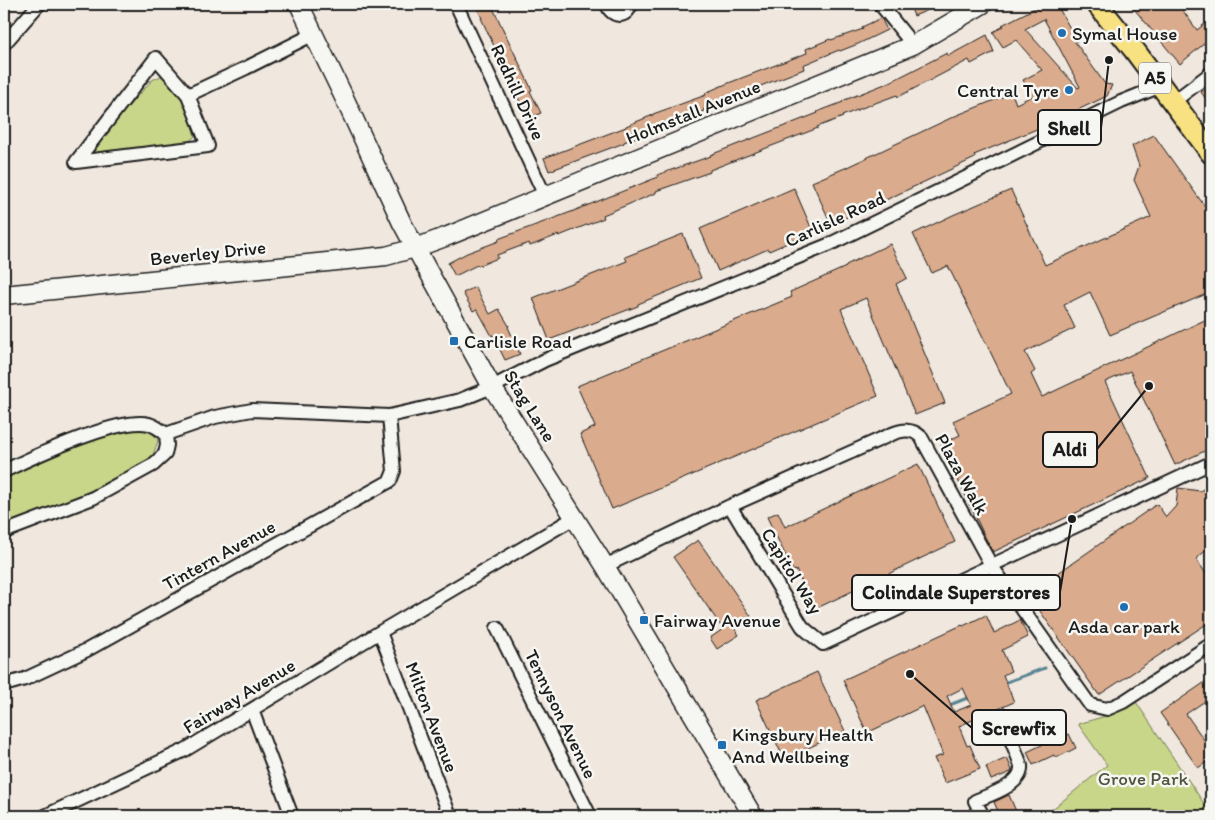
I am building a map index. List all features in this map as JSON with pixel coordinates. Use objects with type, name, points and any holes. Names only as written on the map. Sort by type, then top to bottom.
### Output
[{"type":"main road","name":"A5","points":[[1097,4],[1135,50],[1211,153]]},
{"type":"street","points":[[4,44],[39,4]]},
{"type":"street","name":"Stag Lane","points":[[299,4],[415,248],[492,387],[605,566],[753,816]]},
{"type":"street","name":"Redhill Drive","points":[[456,4],[545,196]]},
{"type":"street","points":[[607,4],[613,13],[621,15],[628,11],[631,4]]},
{"type":"street","points":[[880,4],[912,45]]},
{"type":"street","name":"Holmstall Avenue","points":[[415,248],[912,45],[983,4]]},
{"type":"street","points":[[188,95],[314,34]]},
{"type":"street","points":[[156,58],[188,95],[208,146],[76,162],[156,58]]},
{"type":"street","points":[[1173,102],[1211,72]]},
{"type":"street","name":"Carlisle Road","points":[[166,434],[214,418],[252,410],[388,416],[460,400],[492,387],[545,360],[828,245],[1121,102],[1161,86]]},
{"type":"street","name":"Beverley Drive","points":[[4,295],[386,256],[415,248]]},
{"type":"street","name":"Tintern Avenue","points":[[4,685],[25,679],[87,650],[390,481],[394,471],[388,416]]},
{"type":"street","points":[[4,471],[79,438],[122,425],[148,424],[166,434],[167,445],[165,454],[153,466],[94,498],[4,532]]},
{"type":"street","name":"Plaza Walk","points":[[605,566],[730,506],[892,434],[903,431],[914,432],[924,442],[991,565],[1090,705],[1107,709],[1123,702],[1207,647]]},
{"type":"street","name":"Capitol Way","points":[[730,506],[802,626],[823,644],[1211,463]]},
{"type":"street","name":"Fairway Avenue","points":[[45,816],[185,750],[574,518]]},
{"type":"street","name":"Tennyson Avenue","points":[[497,628],[590,816]]},
{"type":"street","name":"Milton Avenue","points":[[380,632],[450,816]]},
{"type":"street","points":[[252,710],[292,816]]},
{"type":"street","points":[[982,816],[975,801],[1008,786],[1016,781],[1020,773],[1021,766],[1008,732]]},
{"type":"green space","points":[[161,76],[169,79],[187,107],[195,136],[186,144],[98,154],[91,152],[91,148],[152,80]]},
{"type":"green space","points":[[142,428],[152,431],[158,441],[152,458],[130,473],[50,509],[4,526],[4,476],[88,440],[124,430]]},
{"type":"green space","name":"Grove Park","points":[[1136,702],[1211,816],[1053,816],[1050,811],[1107,765],[1078,724],[1106,716]]},
{"type":"building","points":[[475,4],[491,4],[541,113],[527,119]]},
{"type":"building","points":[[909,4],[942,4],[914,16]]},
{"type":"building","points":[[1043,4],[1052,4],[1054,7],[1057,5],[1077,41],[1075,42],[1105,84],[1112,85],[1107,96],[1044,126],[974,155],[975,158],[831,224],[812,182],[955,116],[1012,93],[1016,104],[1032,96],[1023,80],[1042,70],[1016,40],[1003,47],[993,32],[1004,26],[1002,25]],"holes":[[[1044,19],[1080,87],[1078,88],[1025,29]]]},
{"type":"building","points":[[1130,4],[1178,4],[1197,30],[1211,19],[1211,49],[1206,42],[1180,64]]},
{"type":"building","points":[[881,18],[887,30],[858,44],[803,65],[804,69],[730,98],[704,109],[704,111],[650,130],[651,132],[624,143],[549,171],[544,158],[626,127],[653,114],[706,95],[705,93],[726,84],[807,53],[806,49],[863,29],[862,27]]},
{"type":"building","points":[[987,35],[994,52],[971,64],[969,60],[898,97],[897,95],[867,106],[818,128],[710,170],[710,172],[656,191],[656,193],[603,215],[604,218],[559,236],[530,246],[529,243],[497,255],[498,258],[477,265],[455,276],[448,263],[467,253],[499,241],[498,239],[571,212],[658,177],[657,175],[711,156],[818,113],[842,101],[890,82],[947,53],[948,56]]},
{"type":"building","points":[[1211,85],[1211,106],[1201,92]]},
{"type":"building","points":[[1154,135],[1211,215],[1211,292],[1110,335],[1090,292],[1064,305],[1075,328],[1025,352],[1035,371],[1031,374],[1042,397],[1211,317],[1211,448],[1175,465],[1130,371],[1105,382],[1150,478],[993,552],[941,444],[960,435],[953,421],[1011,394],[948,266],[932,273],[913,234],[1011,190],[1045,265],[1151,217],[1134,180],[1139,166],[1132,146]]},
{"type":"building","points":[[794,188],[813,232],[718,271],[700,229]]},
{"type":"building","points":[[683,234],[701,278],[638,304],[638,306],[549,340],[533,298],[627,261],[625,257]]},
{"type":"building","points":[[890,244],[907,278],[896,284],[945,403],[915,415],[866,298],[841,309],[878,396],[612,509],[580,434],[595,427],[577,386],[792,297],[790,292],[846,267],[846,265]]},
{"type":"building","points":[[475,287],[490,314],[499,309],[509,326],[520,354],[505,360],[493,335],[477,309],[473,311],[463,293]]},
{"type":"building","points":[[918,464],[955,542],[815,609],[796,570],[793,571],[767,517],[778,512],[785,527]]},
{"type":"building","name":"Asda car park","points":[[1211,484],[1211,546],[1196,559],[1211,581],[1211,621],[1099,695],[1028,594],[1157,504],[1166,517],[1176,506],[1178,488],[1200,491]]},
{"type":"building","points":[[698,540],[751,616],[734,628],[739,635],[717,649],[710,638],[723,629],[673,557]]},
{"type":"building","points":[[986,615],[994,633],[1020,620],[1028,637],[1002,650],[1011,671],[1003,675],[1014,702],[959,726],[967,746],[970,745],[980,769],[945,783],[934,758],[943,755],[923,706],[867,733],[843,680]],"holes":[[[963,688],[971,705],[954,712],[947,696]]]},
{"type":"building","points":[[817,672],[845,731],[784,759],[756,700]]},
{"type":"building","points":[[1211,678],[1211,697],[1186,714],[1207,744],[1211,741],[1211,759],[1198,768],[1160,713]]},
{"type":"building","points":[[1069,734],[1076,748],[1056,758],[1054,755],[1033,765],[1027,752]]},
{"type":"building","points":[[1007,758],[1012,770],[1011,772],[991,780],[986,767]]},
{"type":"building","points":[[1009,795],[1018,816],[1000,816],[994,802]]},
{"type":"waterway","points":[[1004,683],[1045,668]]},
{"type":"waterway","points":[[952,704],[970,697]]},
{"type":"place","name":"Symal House","points":[[1062,33]]},
{"type":"place","name":"Shell","points":[[1109,60]]},
{"type":"place","name":"Central Tyre","points":[[1069,90]]},
{"type":"place","name":"Carlisle Road","points":[[454,341]]},
{"type":"place","name":"Aldi","points":[[1149,386]]},
{"type":"place","name":"Colindale Superstores","points":[[1072,519]]},
{"type":"place","name":"Asda car park","points":[[1124,607]]},
{"type":"place","name":"Fairway Avenue","points":[[644,620]]},
{"type":"place","name":"Screwfix","points":[[910,674]]},
{"type":"place","name":"Kingsbury Health And Wellbeing","points":[[722,745]]}]
